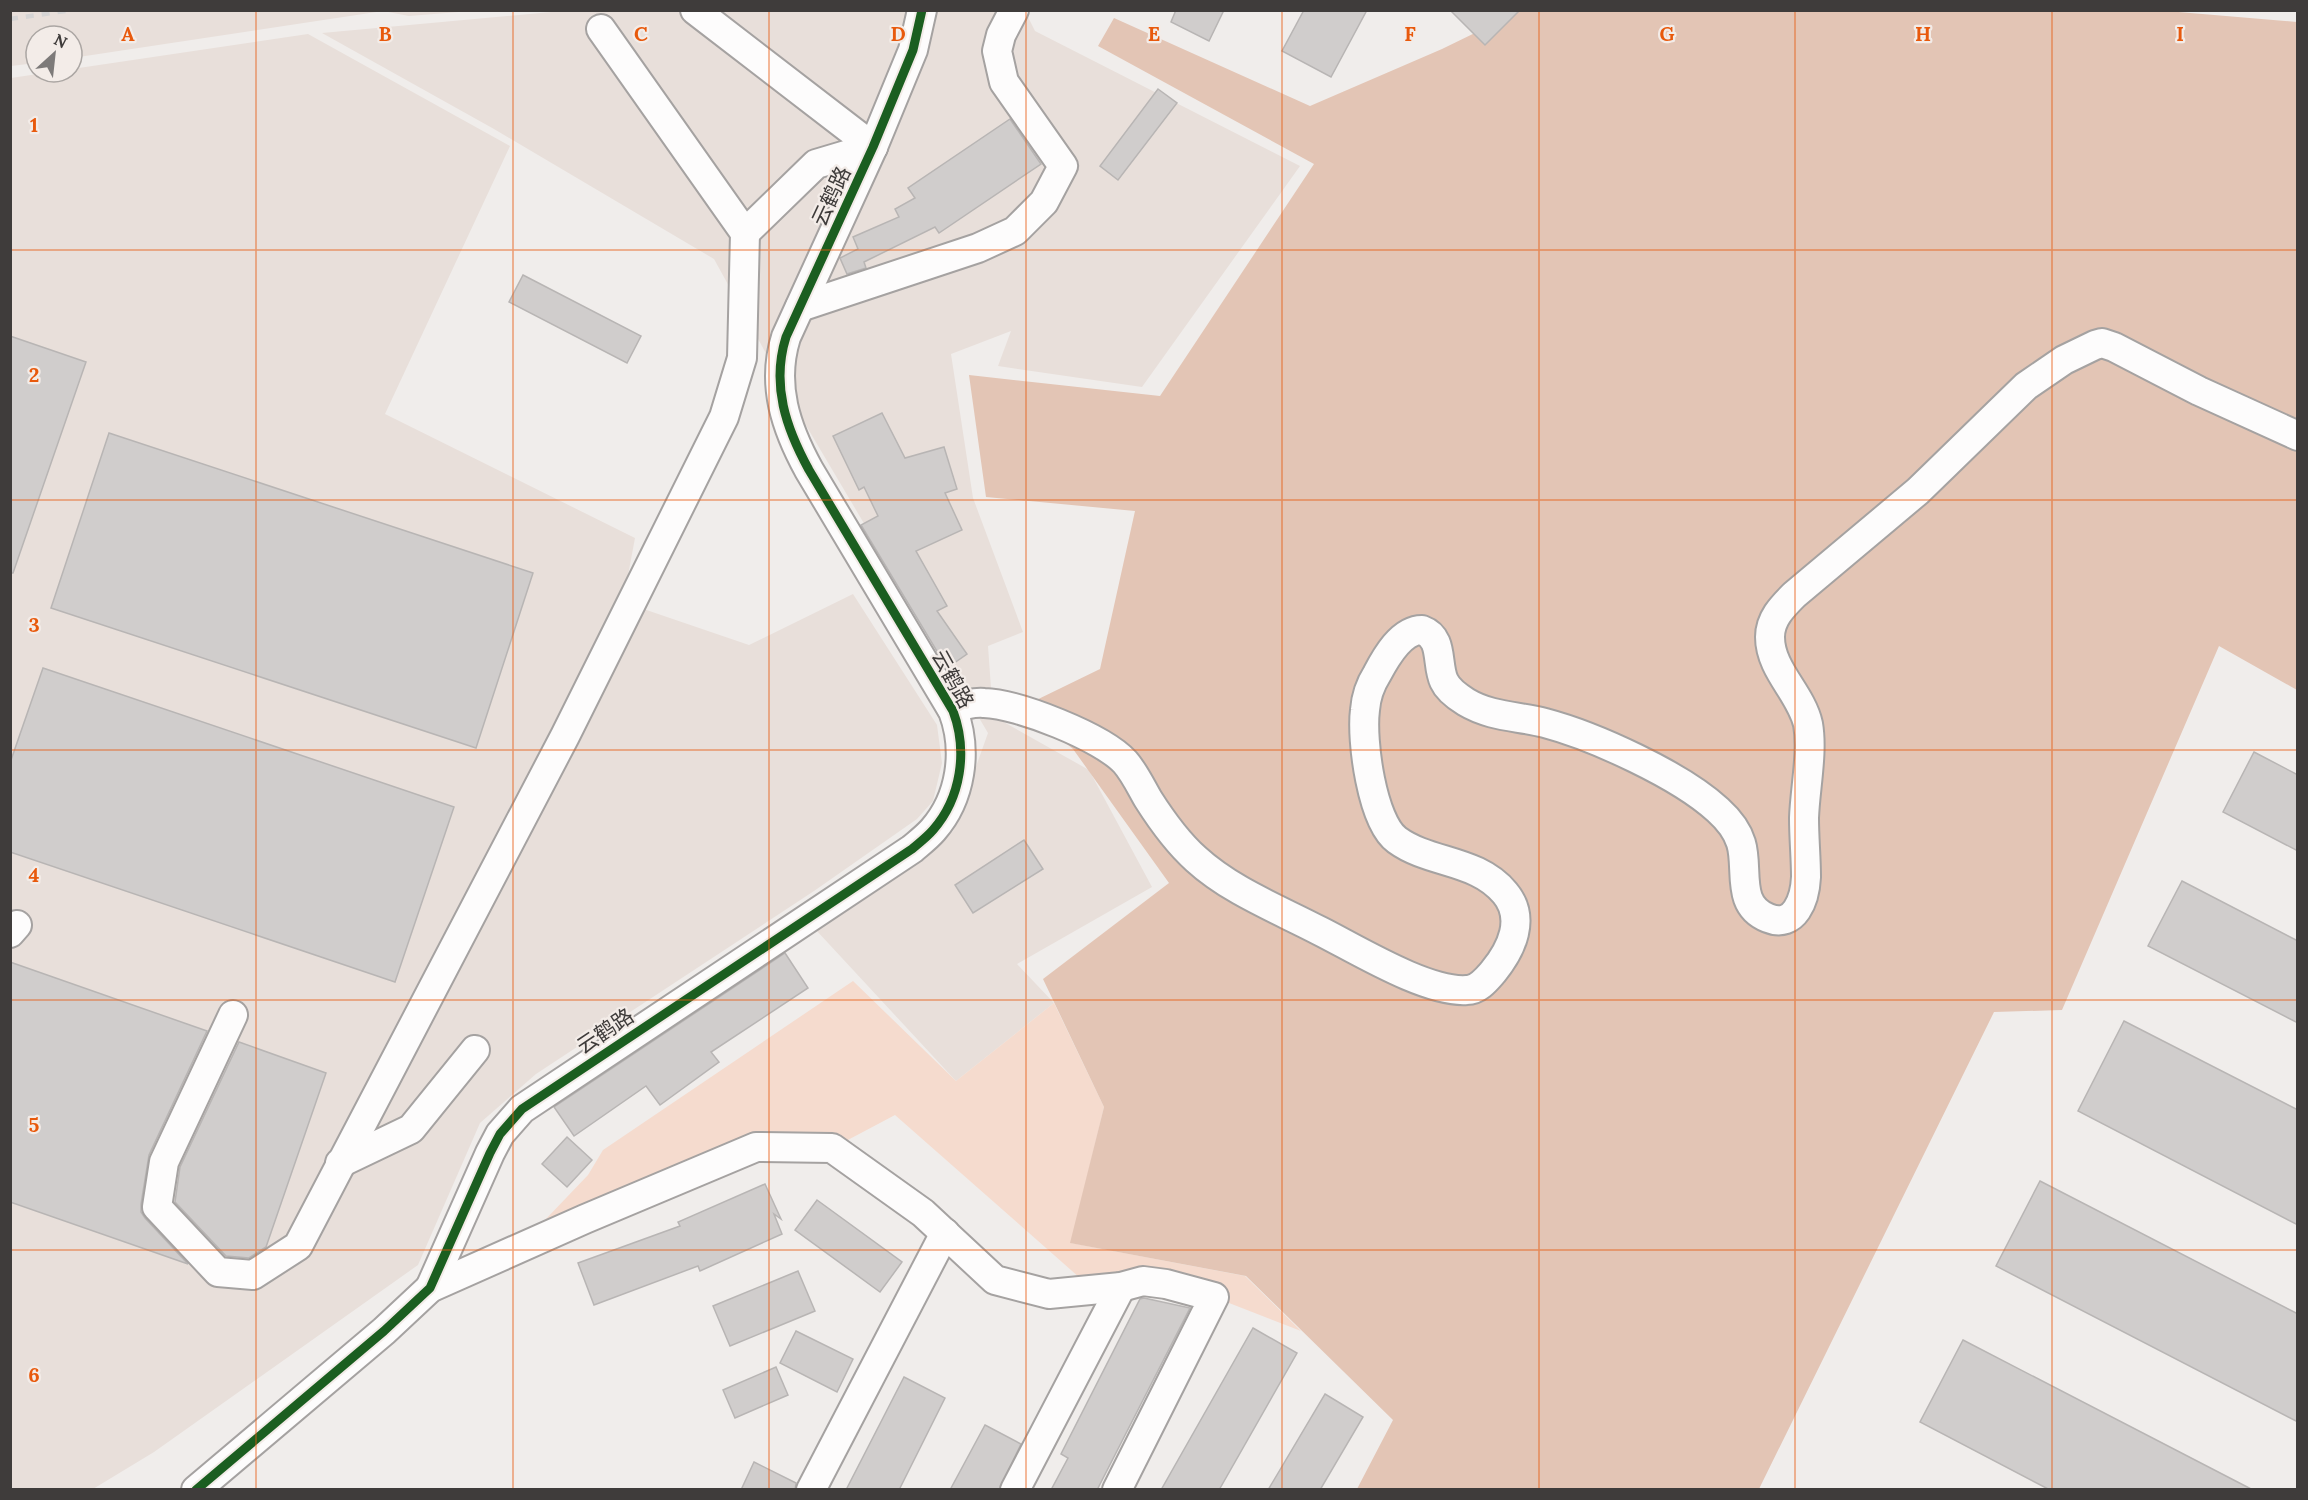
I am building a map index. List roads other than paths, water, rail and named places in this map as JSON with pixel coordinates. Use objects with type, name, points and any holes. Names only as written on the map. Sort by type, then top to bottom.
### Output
[{"type":"street","points":[[695,10],[873,147]]},
{"type":"street","name":"云鹤路","points":[[430,1288],[490,1152],[500,1134],[522,1109],[912,849],[932,832],[943,816],[957,783],[962,743],[952,709],[833,513],[796,446],[784,413],[780,391],[780,364],[786,337],[873,147],[913,50],[922,10]]},
{"type":"street","points":[[800,307],[978,248],[1015,231],[1044,202],[1063,166],[1004,82],[997,51],[1001,35],[1014,10]]},
{"type":"street","points":[[233,1015],[164,1162],[157,1207],[218,1272],[254,1275],[298,1246],[565,736],[724,417],[742,358],[745,233],[601,28]]},
{"type":"street","points":[[745,233],[816,164],[873,147]]},
{"type":"street","points":[[952,709],[974,703],[1004,705],[1043,718],[1109,749],[1127,765],[1160,817],[1181,844],[1219,877],[1411,976],[1441,987],[1471,990],[1490,975],[1512,942],[1516,923],[1512,903],[1499,886],[1481,873],[1464,865],[1411,848],[1393,837],[1383,823],[1369,771],[1364,729],[1367,695],[1377,674],[1407,633],[1422,630],[1430,635],[1438,650],[1444,682],[1469,704],[1495,714],[1544,723],[1587,737],[1665,775],[1711,804],[1726,818],[1738,836],[1743,854],[1745,890],[1750,905],[1763,916],[1773,920],[1782,920],[1791,917],[1799,907],[1805,885],[1804,821],[1809,733],[1803,711],[1774,657],[1770,633],[1778,612],[1794,595],[1918,491],[2026,386],[2064,360],[2098,343],[2114,347],[2199,391],[2298,436]]},
{"type":"street","points":[[340,1163],[411,1129],[475,1050]]},
{"type":"street","points":[[196,1490],[384,1331],[430,1288],[756,1147],[832,1148],[923,1213],[995,1280],[1049,1294],[1121,1287],[1143,1281],[1166,1284],[1215,1297],[1117,1490]]},
{"type":"street","points":[[811,1490],[945,1233]]},
{"type":"street","points":[[1015,1490],[1121,1287]]},
{"type":"railway","points":[[10,19],[72,10]]}]
